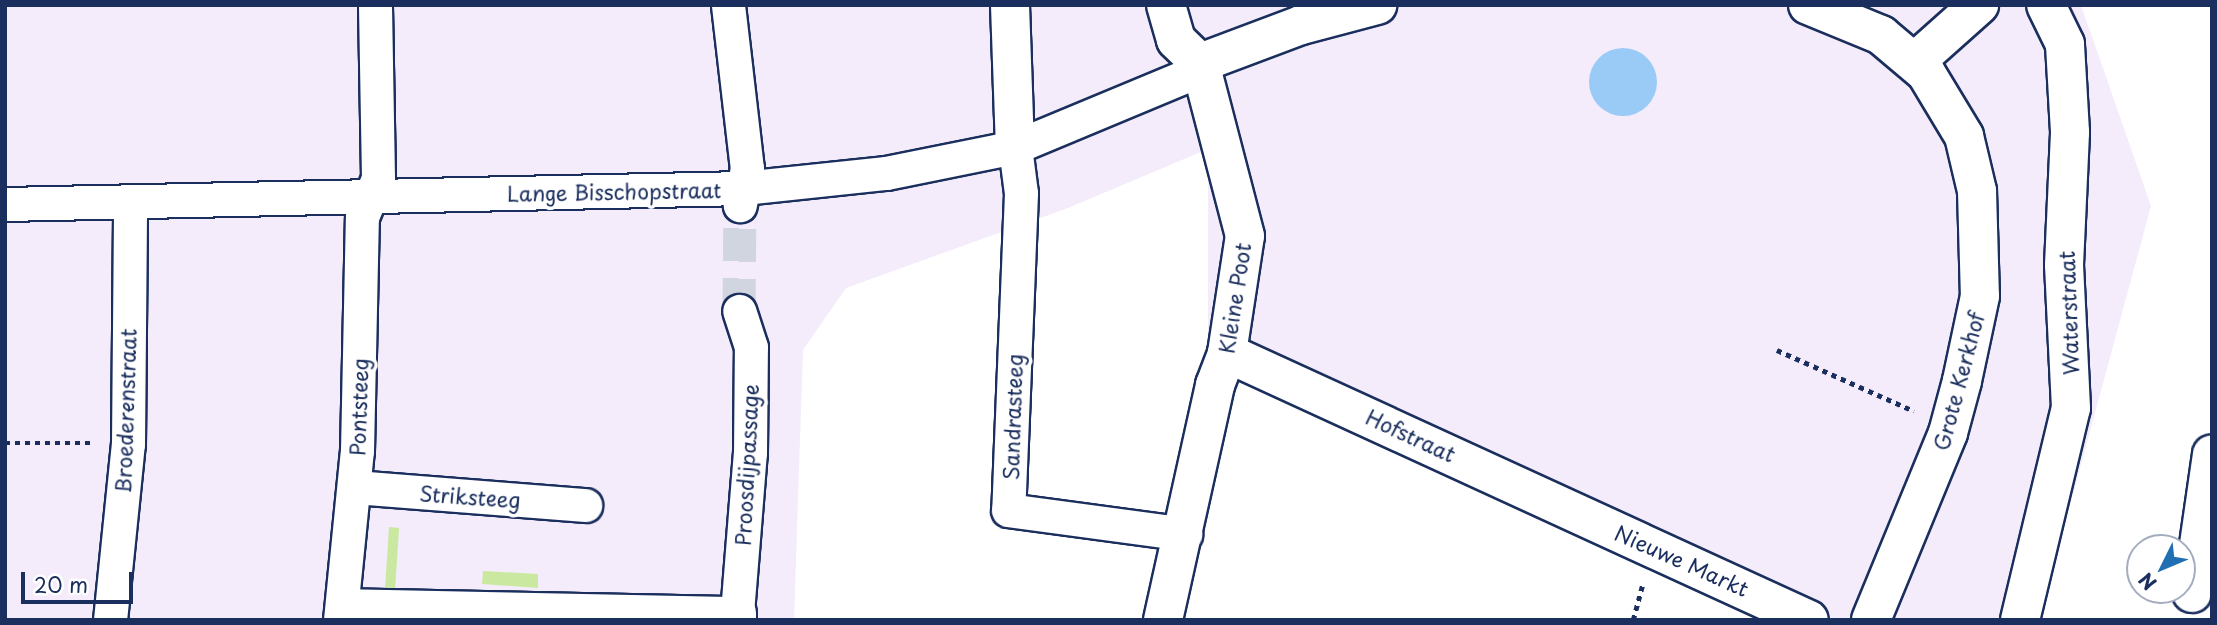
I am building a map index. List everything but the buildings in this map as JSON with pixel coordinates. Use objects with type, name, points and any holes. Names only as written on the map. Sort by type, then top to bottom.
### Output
[{"type":"street","name":"Pontsteeg","points":[[341,612],[355,487],[362,217],[378,178],[375,5]]},
{"type":"street","points":[[728,5],[747,168],[741,197]]},
{"type":"street","points":[[1010,5],[1015,147]]},
{"type":"street","points":[[1166,5],[1176,40],[1200,63],[1301,24],[1377,5]]},
{"type":"street","name":"Grote Kerkhof","points":[[1808,5],[1868,27],[1915,62],[1957,120],[1977,191],[1980,296],[1950,427],[1871,620]]},
{"type":"street","points":[[1915,62],[1979,5]]},
{"type":"street","name":"Waterstraat","points":[[2020,620],[2071,408],[2064,265],[2070,132],[2064,44],[2046,5]]},
{"type":"street","name":"Lange Bisschopstraat","points":[[5,204],[369,195],[741,197],[886,173],[1015,147],[1188,75],[1200,63]]},
{"type":"street","name":"Kleine Poot","points":[[1163,620],[1185,534],[1215,385],[1227,353],[1245,236],[1200,63]]},
{"type":"street","name":"Sandrasteeg","points":[[1015,147],[1021,193],[1008,510],[1185,534]]},
{"type":"street","name":"Broederenstraat","points":[[110,620],[128,444],[130,201]]},
{"type":"street","name":"Proosdijpassage","points":[[737,616],[750,453],[751,347],[739,311]]},
{"type":"street","name":"Hofstraat","points":[[1227,353],[1593,519]]},
{"type":"street","points":[[2196,565],[2212,454]]},
{"type":"street","name":"Striksteeg","points":[[355,487],[585,505]]},
{"type":"street","name":"Nieuwe Markt","points":[[1593,519],[1809,620]]},
{"type":"street","points":[[341,612],[737,616]]},
{"type":"path","points":[[1777,350],[1950,427]]},
{"type":"path","points":[[5,443],[128,444]]},
{"type":"shaded area","points":[[5,5],[2081,5],[2151,206],[2039,620],[1837,620],[1208,357],[1208,149],[1068,208],[846,288],[803,350],[794,620],[5,620]]},
{"type":"green space","points":[[389,527],[399,528],[395,591],[385,590]]},
{"type":"green space","points":[[483,571],[538,574],[538,588],[482,584]]},
{"type":"water","points":[[1623,48],[1636,51],[1647,58],[1654,69],[1657,82],[1654,95],[1647,106],[1636,113],[1623,116],[1610,113],[1599,106],[1592,95],[1589,82],[1592,69],[1599,58],[1610,51]]},
{"type":"tunnel","points":[[739,311],[740,205]]}]
